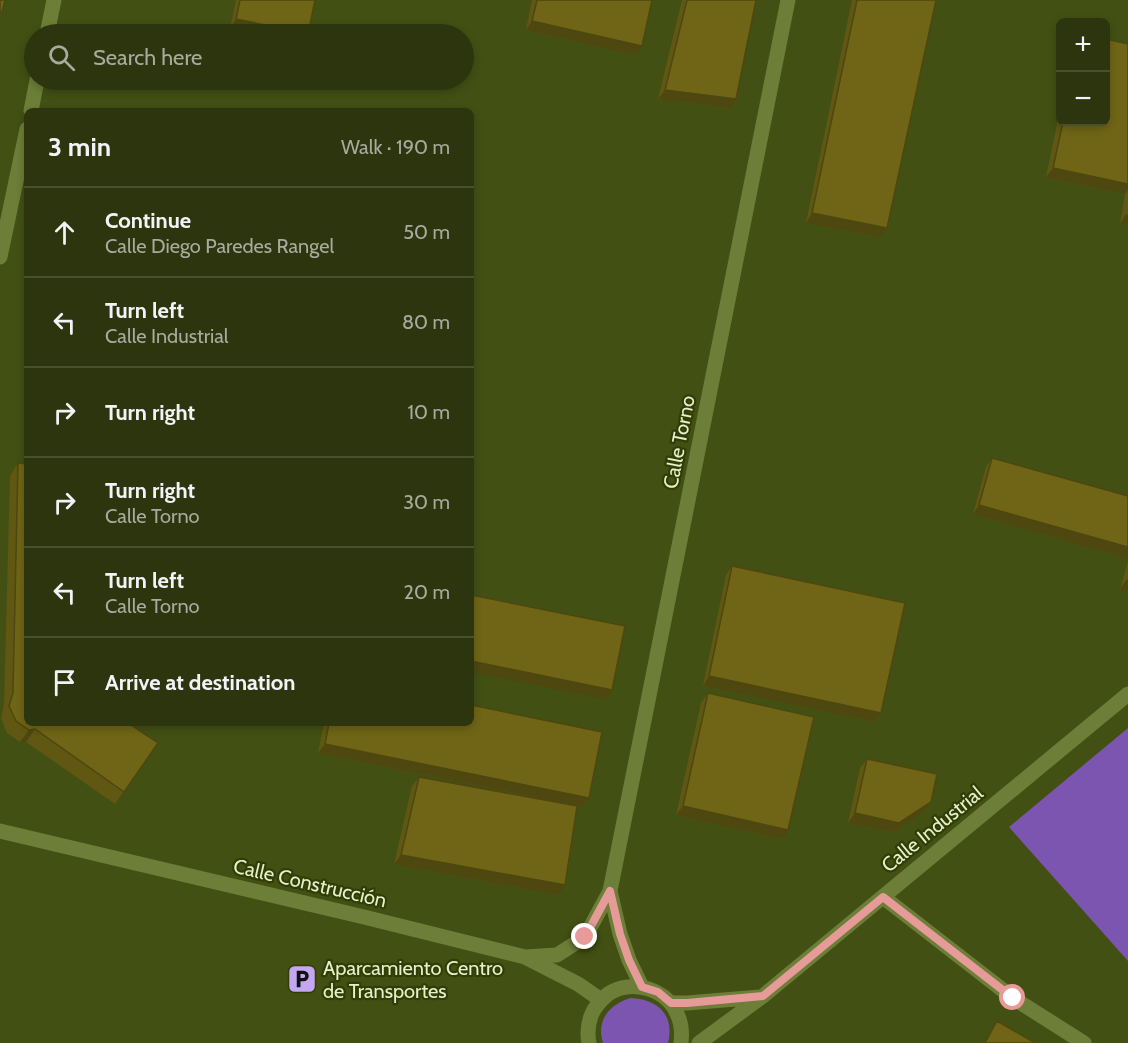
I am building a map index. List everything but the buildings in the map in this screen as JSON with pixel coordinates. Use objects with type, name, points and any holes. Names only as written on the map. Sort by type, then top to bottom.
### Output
[{"type":"street","points":[[49,24],[54,0]]},
{"type":"street","name":"Calle Torno","points":[[525,957],[557,955],[585,937],[610,891],[788,0]]},
{"type":"street","points":[[32,108],[35,90]]},
{"type":"street","points":[[0,257],[24,143]]},
{"type":"street","name":"Calle Industrial","points":[[699,1043],[763,996],[1128,694]]},
{"type":"street","name":"Calle Construcción","points":[[0,831],[525,957],[578,984],[601,999]]},
{"type":"street","name":"Calle Torno","points":[[610,891],[620,934],[642,987]]},
{"type":"street","points":[[883,897],[1013,998],[1084,1043]]},
{"type":"street","points":[[588,1042],[588,1025],[601,999],[627,986],[642,987],[658,992],[671,1003],[678,1015],[681,1043]]},
{"type":"street","points":[[671,1003],[763,996]]},
{"type":"shaded area","points":[[0,0],[1128,0],[1128,1043],[0,1043]]},
{"type":"shaded area","points":[[1128,728],[1128,961],[1009,827]]},
{"type":"shaded area","points":[[630,998],[648,1001],[662,1010],[669,1024],[668,1043],[603,1043],[601,1027],[606,1014],[616,1005]]},
{"type":"place","name":"Aparcamiento Centro de Transportes","points":[[302,979]]},
{"type":"route","points":[[585,937],[610,891],[620,934],[642,987],[658,992],[671,1003],[750,998],[763,996],[883,897],[1013,998]]}]
